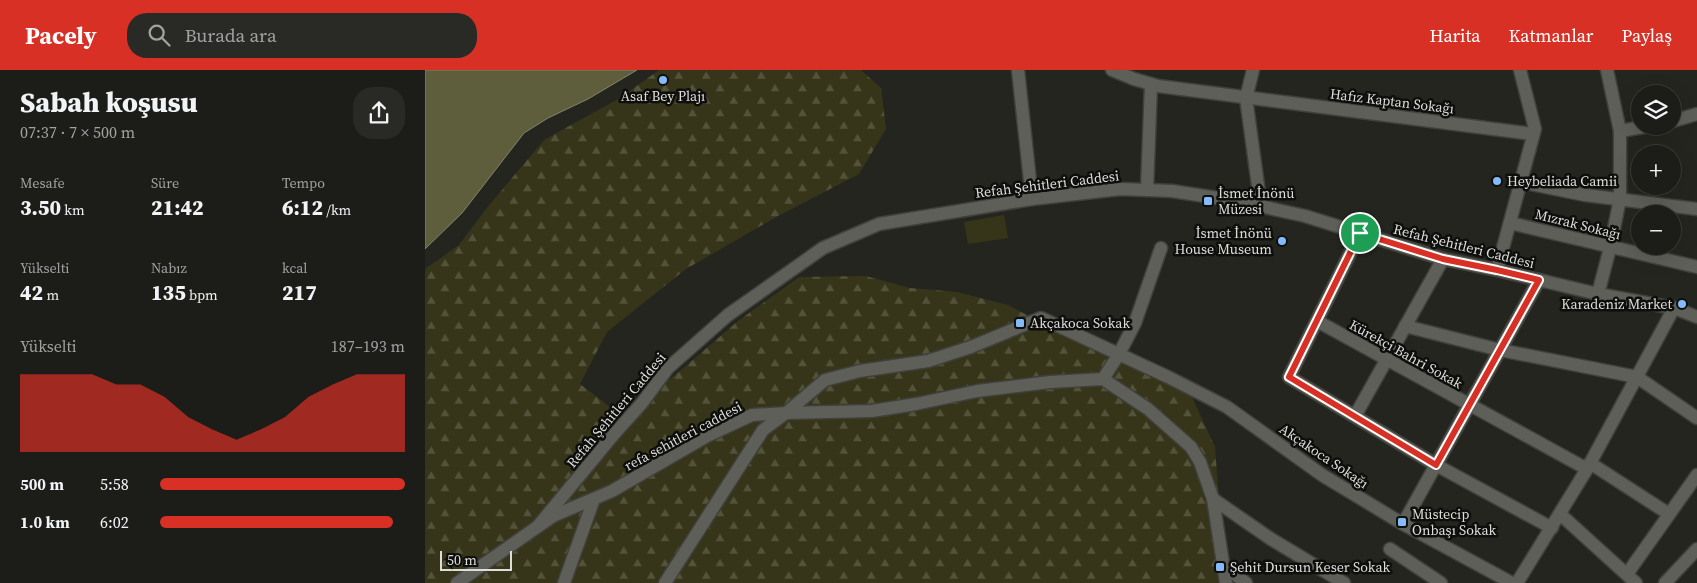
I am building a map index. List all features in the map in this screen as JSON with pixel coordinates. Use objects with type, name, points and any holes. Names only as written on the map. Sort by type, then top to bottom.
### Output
[{"type":"street","points":[[1018,70],[1032,198]]},
{"type":"street","name":"Hafız Kaptan Sokağı","points":[[1111,70],[1151,84],[1246,98],[1533,134]]},
{"type":"street","points":[[1253,70],[1246,98],[1261,207]]},
{"type":"street","points":[[1497,270],[1535,129],[1520,70]]},
{"type":"street","points":[[1598,294],[1620,198],[1620,131],[1607,70]]},
{"type":"street","points":[[1147,190],[1151,84]]},
{"type":"street","points":[[1681,119],[1697,114]]},
{"type":"street","points":[[1620,131],[1631,129]]},
{"type":"street","points":[[1521,182],[1585,195],[1697,209]]},
{"type":"street","name":"Refah Şehitleri Caddesi","points":[[538,526],[642,403],[668,368],[728,315],[823,248],[879,224],[1032,198],[1121,189],[1172,191],[1228,199],[1305,216],[1443,259],[1598,294],[1675,308],[1697,316]]},
{"type":"street","name":"Mızrak Sokağı","points":[[1510,223],[1697,267]]},
{"type":"street","points":[[1360,233],[1289,377],[1436,465],[1552,528]]},
{"type":"street","points":[[1161,248],[1135,323],[1103,379],[1148,409],[1191,447],[1200,462],[1213,499],[1226,583]]},
{"type":"street","points":[[1355,416],[1443,259]]},
{"type":"street","points":[[1403,524],[1539,280]]},
{"type":"street","points":[[1517,583],[1561,514],[1675,308]]},
{"type":"street","name":"Akçakoca Sokağı","points":[[786,413],[825,380],[860,371],[928,361],[971,347],[1041,318],[1227,407],[1322,475],[1403,524],[1512,583]]},
{"type":"street","name":"Kürekçi Bahri Sokak","points":[[1317,321],[1469,405],[1588,466],[1669,514]]},
{"type":"street","points":[[1405,326],[1500,350],[1637,377],[1697,418]]},
{"type":"street","name":"refa sehitleri caddesi","points":[[538,526],[553,516],[612,491],[707,436],[753,415],[872,411],[977,391],[1050,382],[1103,379]]},
{"type":"street","points":[[665,583],[763,430],[786,413]]},
{"type":"street","points":[[1561,514],[1632,579],[1669,514],[1697,475]]},
{"type":"street","points":[[564,583],[594,499]]},
{"type":"street","points":[[1213,499],[1271,539],[1344,583]]},
{"type":"street","points":[[457,583],[538,526]]},
{"type":"street","points":[[1390,549],[1441,583]]},
{"type":"street","points":[[1665,583],[1697,549]]},
{"type":"street","points":[[1222,564],[1246,583]]},
{"type":"green space","points":[[659,70],[861,70],[881,88],[886,129],[859,174],[778,216],[686,269],[607,332],[580,384],[622,416],[680,371],[738,321],[799,277],[866,276],[910,288],[957,292],[1008,305],[1044,324],[1097,347],[1192,397],[1215,447],[1221,529],[1233,583],[425,583],[425,269],[459,245],[486,209],[544,140],[620,98]]},
{"type":"green space","points":[[1004,215],[1008,238],[968,244],[964,222]]},
{"type":"shaded area","points":[[425,70],[637,70],[524,133],[462,213],[425,249]]},
{"type":"place","name":"Asaf Bey Plajı","points":[[663,80]]},
{"type":"place","name":"Heybeliada Camii","points":[[1497,181]]},
{"type":"place","name":"İsmet İnönü Müzesi","points":[[1208,201]]},
{"type":"place","name":"İsmet İnönü House Museum","points":[[1282,241]]},
{"type":"place","name":"Karadeniz Market","points":[[1682,304]]},
{"type":"place","name":"Akçakoca Sokak","points":[[1020,323]]},
{"type":"place","name":"Müstecip Onbaşı Sokak","points":[[1402,522]]},
{"type":"place","name":"Şehit Dursun Keser Sokak","points":[[1220,567]]},
{"type":"route","points":[[1360,233],[1443,259],[1539,280],[1436,465],[1289,377],[1360,233]]}]
